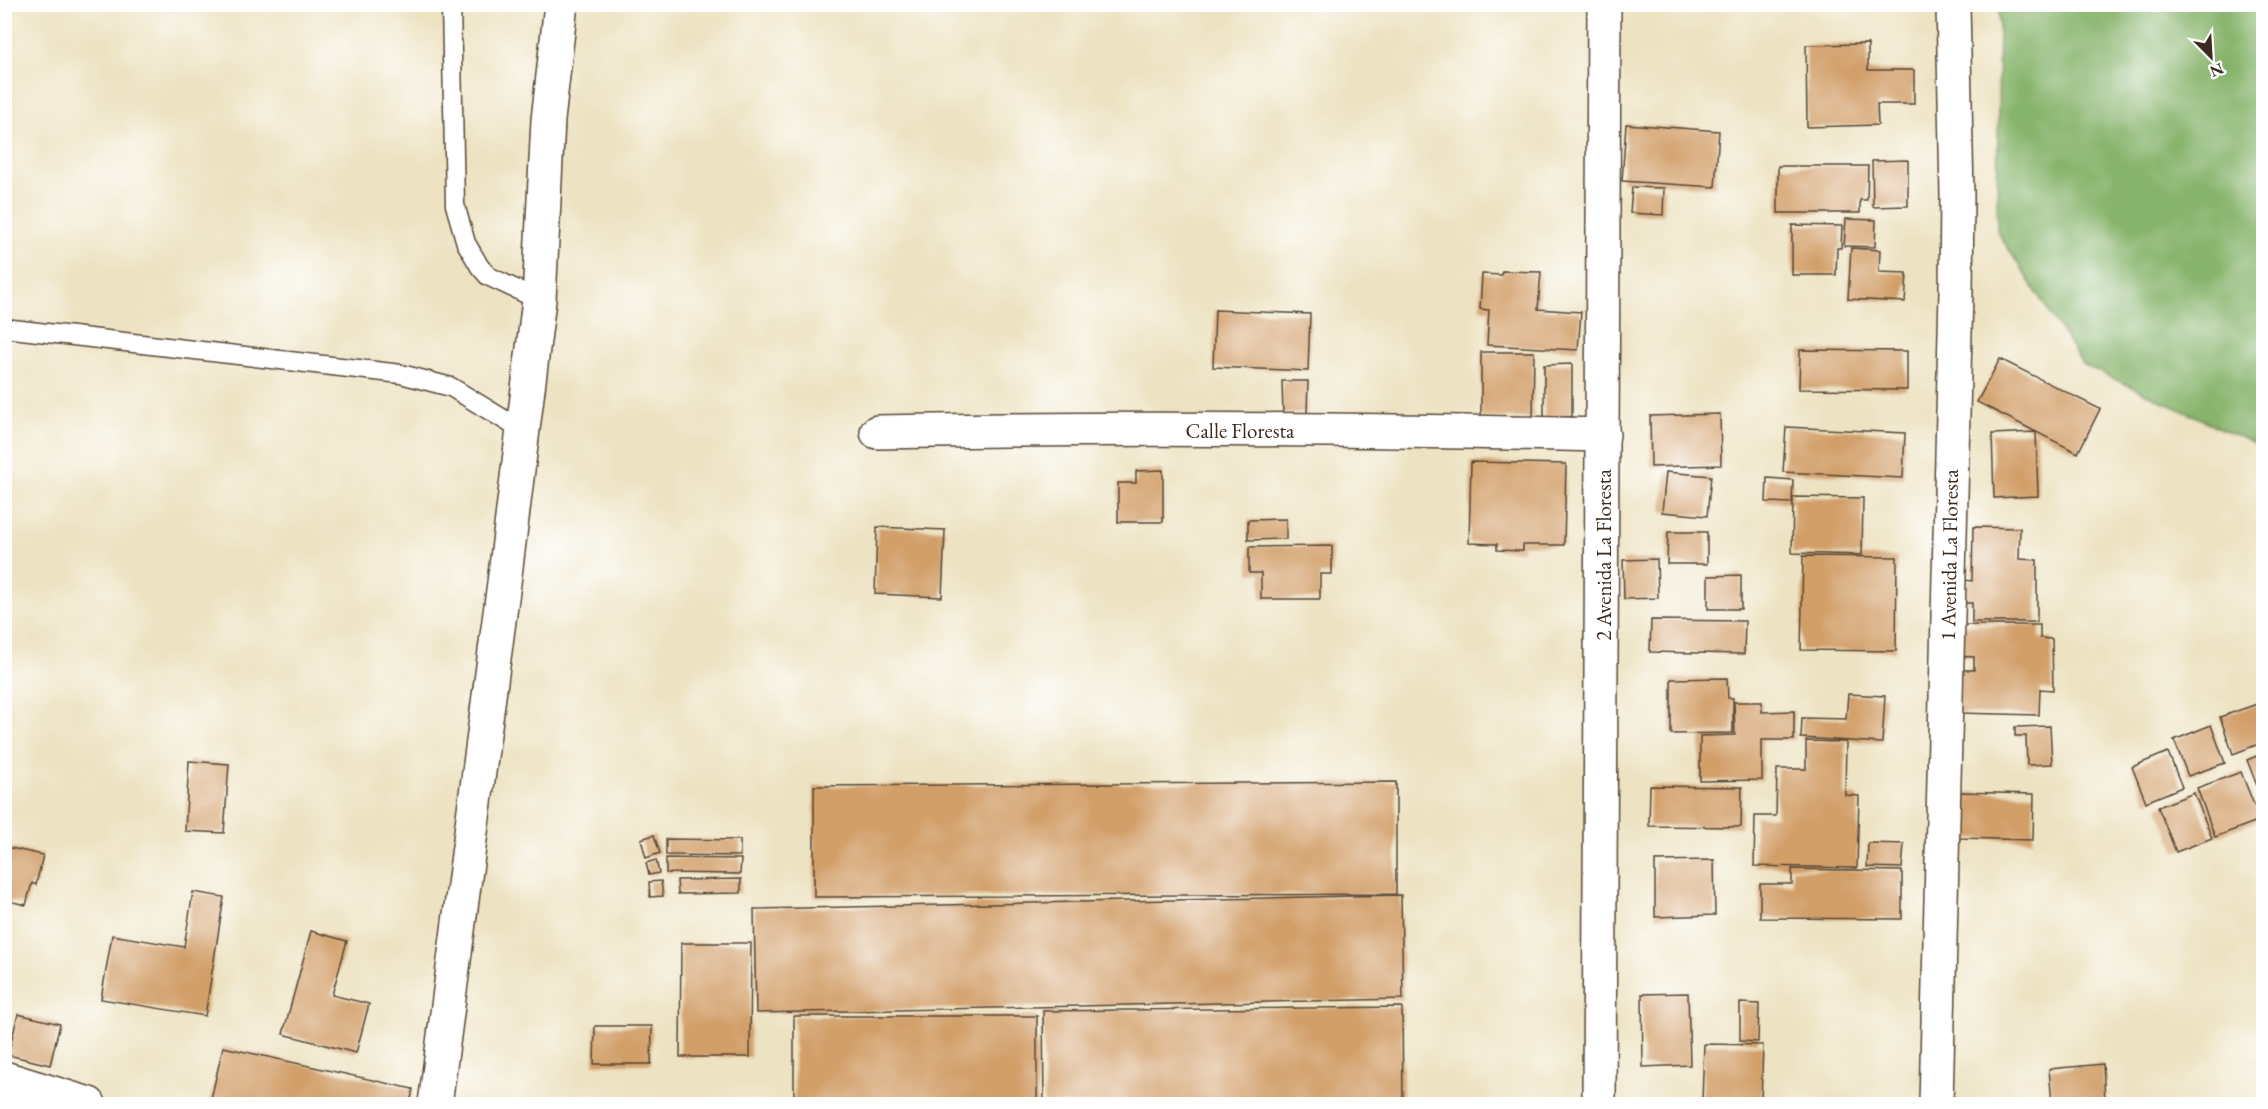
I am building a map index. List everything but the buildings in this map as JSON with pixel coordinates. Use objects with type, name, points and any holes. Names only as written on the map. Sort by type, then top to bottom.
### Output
[{"type":"street","points":[[435,1104],[539,300],[548,120],[561,4]]},
{"type":"street","name":"2 Avenida La Floresta","points":[[1599,1104],[1604,4]]},
{"type":"street","name":"1 Avenida La Floresta","points":[[1936,1104],[1956,292],[1957,196],[1953,4]]},
{"type":"street","name":"Calle Floresta","points":[[877,432],[1034,429],[1327,430],[1603,435]]},
{"type":"street","points":[[4,1078],[89,1104]]},
{"type":"lane","points":[[451,4],[455,205],[466,243],[488,276],[539,300]]},
{"type":"lane","points":[[4,328],[401,374],[451,387],[523,431]]},
{"type":"green space","points":[[1999,5],[2263,5],[2263,448],[2082,364],[1997,231]]}]
